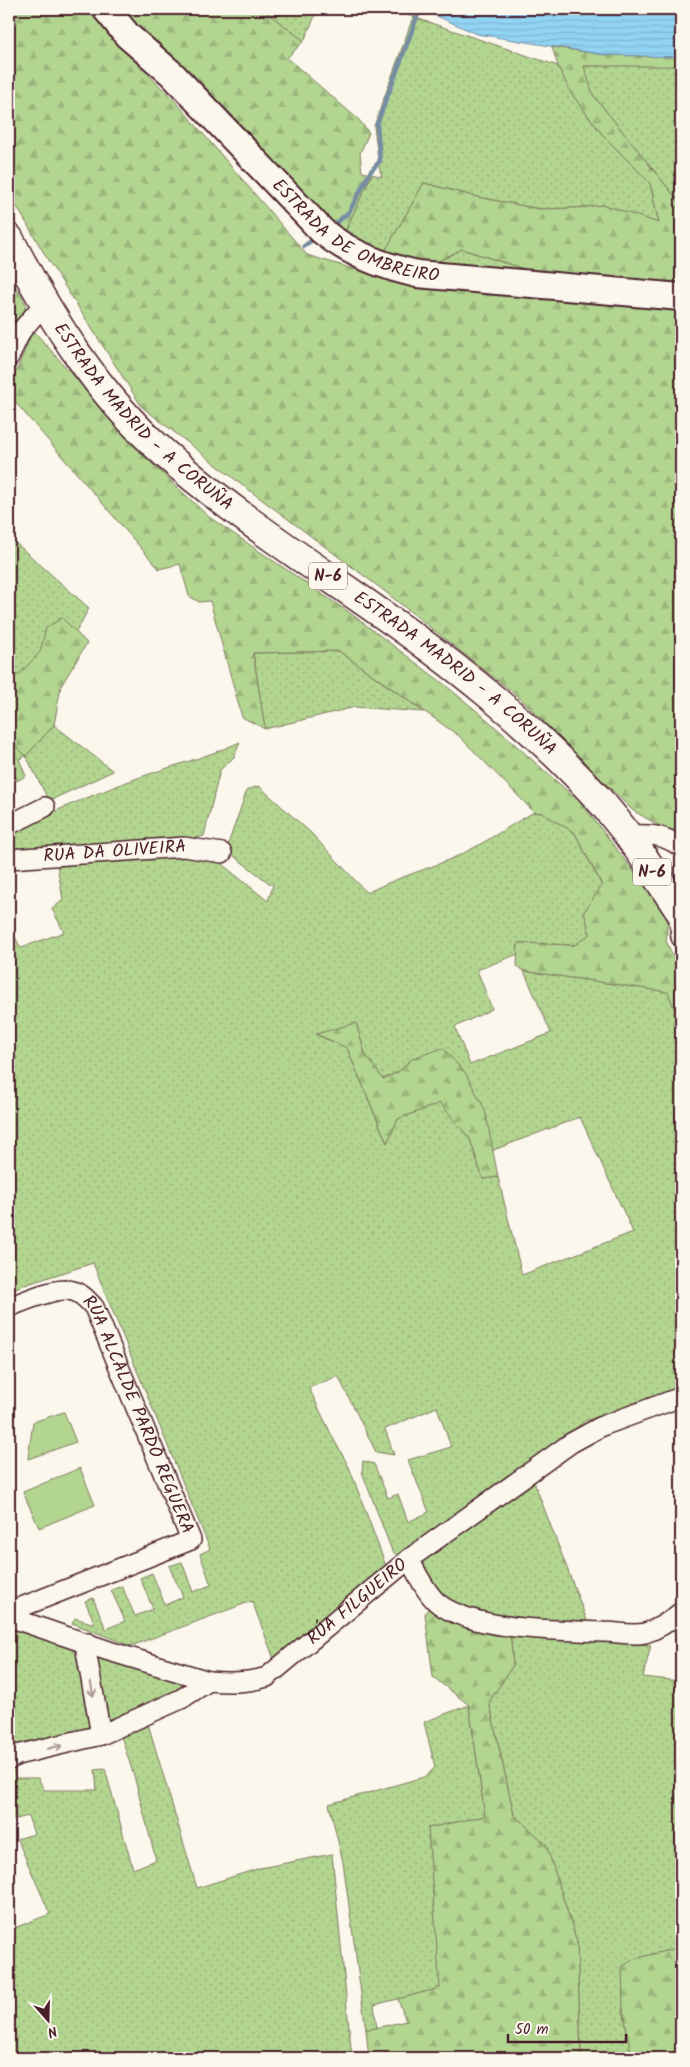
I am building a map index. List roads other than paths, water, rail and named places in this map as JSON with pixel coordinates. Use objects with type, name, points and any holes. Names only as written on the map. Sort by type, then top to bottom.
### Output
[{"type":"highway","name":"ESTRADA MADRID - A CORUÑA","points":[[9,238],[44,304],[73,348],[117,406],[163,452],[235,510],[415,637],[494,699],[560,759],[603,804],[680,911]]},
{"type":"street","name":"ESTRADA DE OMBREIRO","points":[[106,9],[128,36],[172,74],[322,231],[346,249],[387,267],[417,274],[681,298]]},
{"type":"street","points":[[9,357],[21,331],[44,304]]},
{"type":"street","points":[[9,825],[45,807]]},
{"type":"street","points":[[627,835],[653,834],[674,842],[681,847]]},
{"type":"street","name":"RÚA DA OLIVEIRA","points":[[9,860],[184,847],[222,853]]},
{"type":"street","points":[[680,911],[681,937]]},
{"type":"street","name":"RÚA ALCALDE PARDO REGUERA","points":[[9,1307],[53,1292],[71,1290],[82,1295],[94,1307],[190,1540],[9,1612]]},
{"type":"street","name":"RÚA FILGUEIRO","points":[[9,1617],[209,1681],[222,1683],[252,1682],[267,1676],[409,1559],[588,1432],[681,1397]]},
{"type":"street","points":[[409,1559],[421,1580],[438,1603],[451,1611],[482,1622],[546,1630],[644,1633],[665,1625],[681,1612]]},
{"type":"street","points":[[88,1643],[86,1651],[101,1735]]},
{"type":"street","points":[[9,1760],[17,1755],[101,1735],[181,1699],[209,1681]]},
{"type":"water","points":[[421,9],[681,9],[681,57],[605,55],[477,34]]},
{"type":"waterway","points":[[370,172],[380,161],[377,124],[420,9]]},
{"type":"waterway","points":[[336,223],[349,212],[368,176]]},
{"type":"waterway","points":[[304,246],[315,238]]}]
